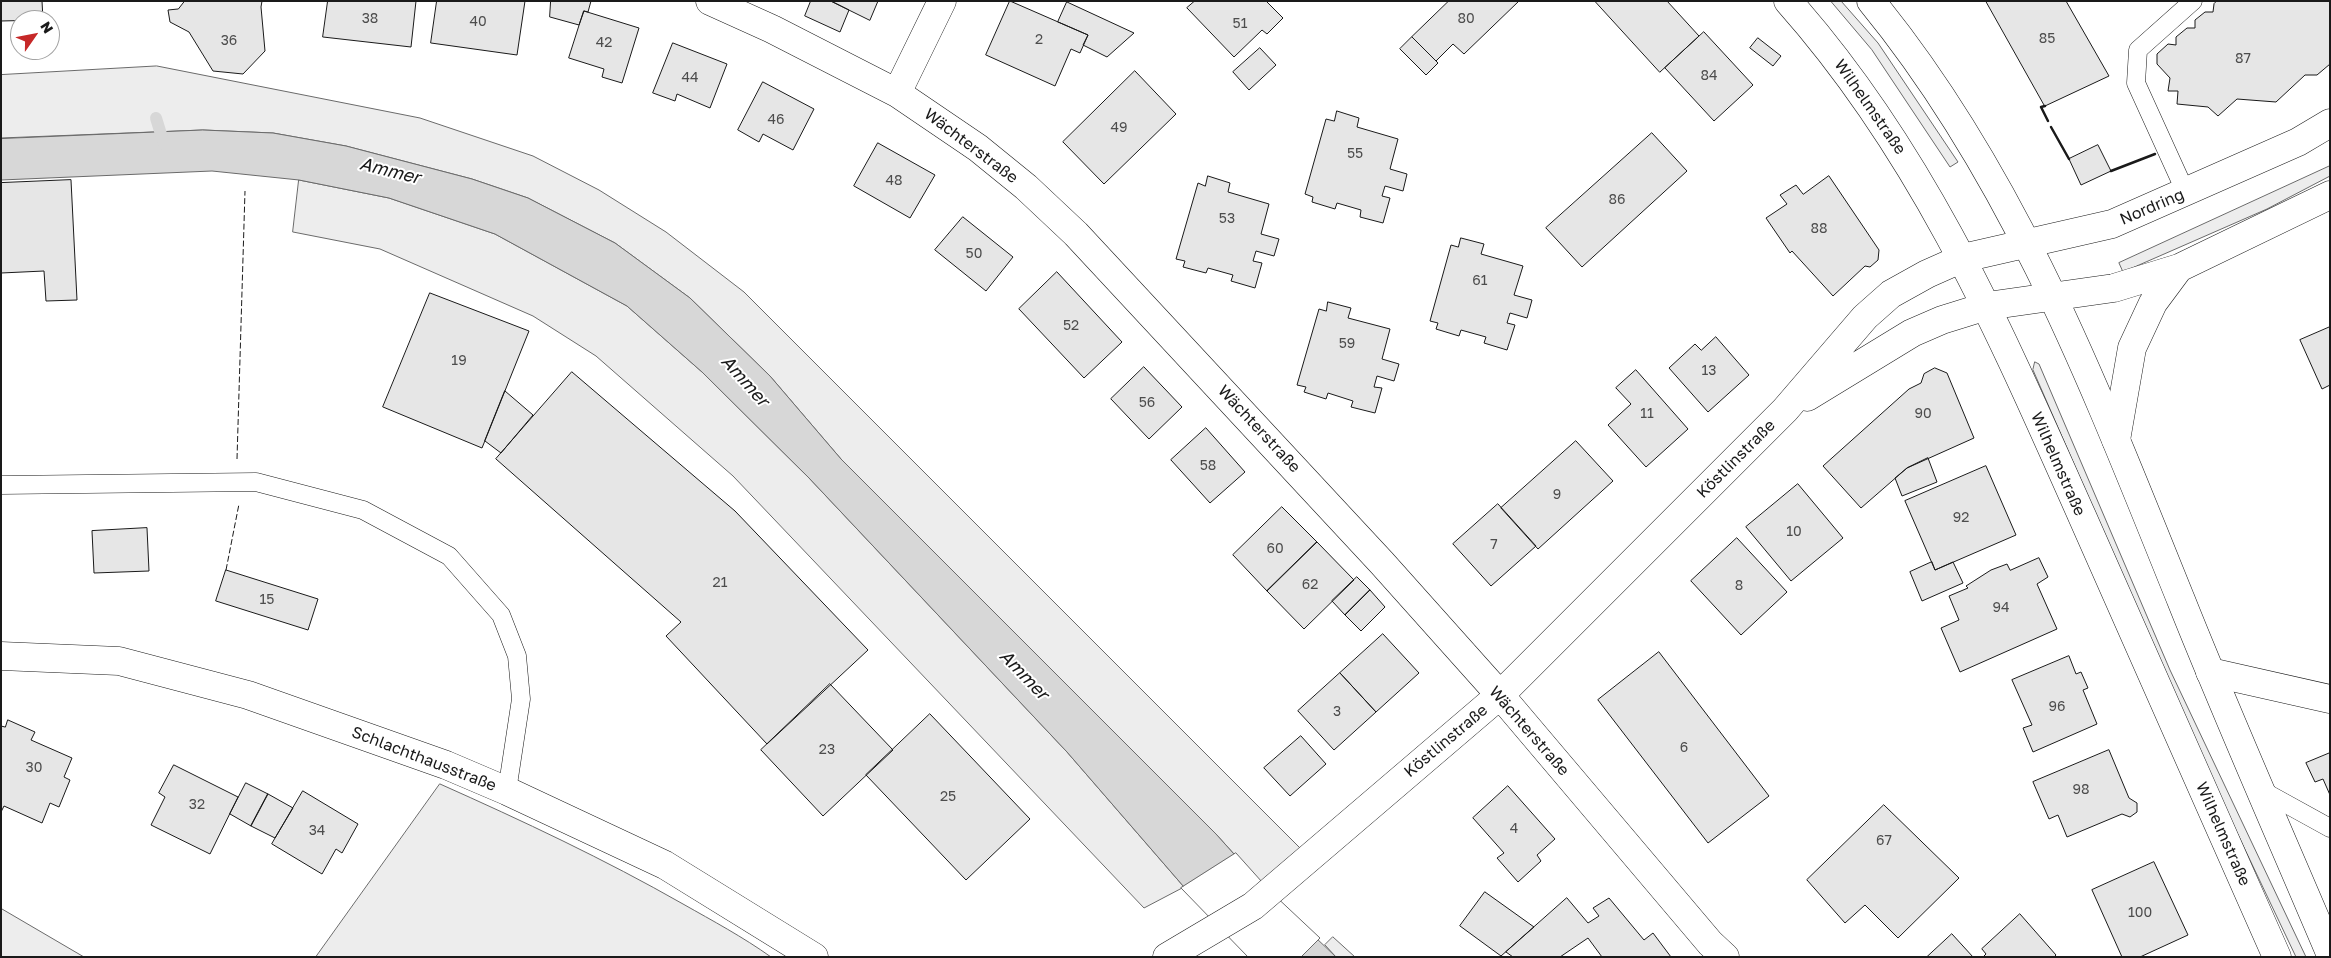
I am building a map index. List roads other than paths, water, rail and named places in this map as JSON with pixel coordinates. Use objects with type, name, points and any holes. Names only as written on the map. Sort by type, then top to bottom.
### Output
[{"type":"street","name":"Wächterstraße","points":[[710,1],[772,29],[897,92],[978,148],[1026,187],[1076,234],[1369,549],[1500,695],[1710,943],[1725,957]]},
{"type":"street","points":[[897,92],[942,1]]},
{"type":"street","name":"Wilhelmstraße","points":[[1788,1],[1820,38],[1862,94],[1910,164],[1963,258],[1987,306],[2277,957]]},
{"type":"street","points":[[1871,1],[1938,90],[1984,162],[2054,297],[2116,440],[2210,672],[2330,953]]},
{"type":"street","name":"Nordring","points":[[1963,258],[2026,242],[2112,224],[2298,142],[2330,123]]},
{"type":"street","points":[[1987,306],[2114,288],[2179,268],[2330,194]]},
{"type":"street","name":"Köstlinstraße","points":[[1174,953],[1253,906],[1500,695],[1785,410],[1865,317],[1891,294],[1926,274],[1963,258]]},
{"type":"street","points":[[2116,440],[2132,348],[2153,303],[2179,268]]},
{"type":"street","name":"Köstlinstraße","points":[[1785,410],[1912,333],[1942,320],[1987,306]]},
{"type":"street","name":"Schlachthausstraße","points":[[1,656],[119,661],[248,694],[446,765],[507,791],[665,865],[814,957]]},
{"type":"street","points":[[2210,672],[2330,699]]},
{"type":"lane","points":[[2186,193],[2136,83],[2138,50],[2193,1]]},
{"type":"lane","points":[[1,485],[256,482],[363,510],[449,556],[501,615],[517,656],[521,699],[507,791]]},
{"type":"lane","points":[[2261,790],[2330,828]]},
{"type":"water","name":"Ammer","points":[[203,130],[273,133],[346,146],[472,179],[528,198],[615,243],[690,298],[770,376],[841,459],[1216,834],[1269,893],[1336,957],[1252,957],[1184,887],[1067,752],[809,478],[702,372],[627,306],[495,234],[389,198],[299,180],[212,171],[1,180],[1,139]]},
{"type":"waterway","points":[[156,118],[164,144]]}]
